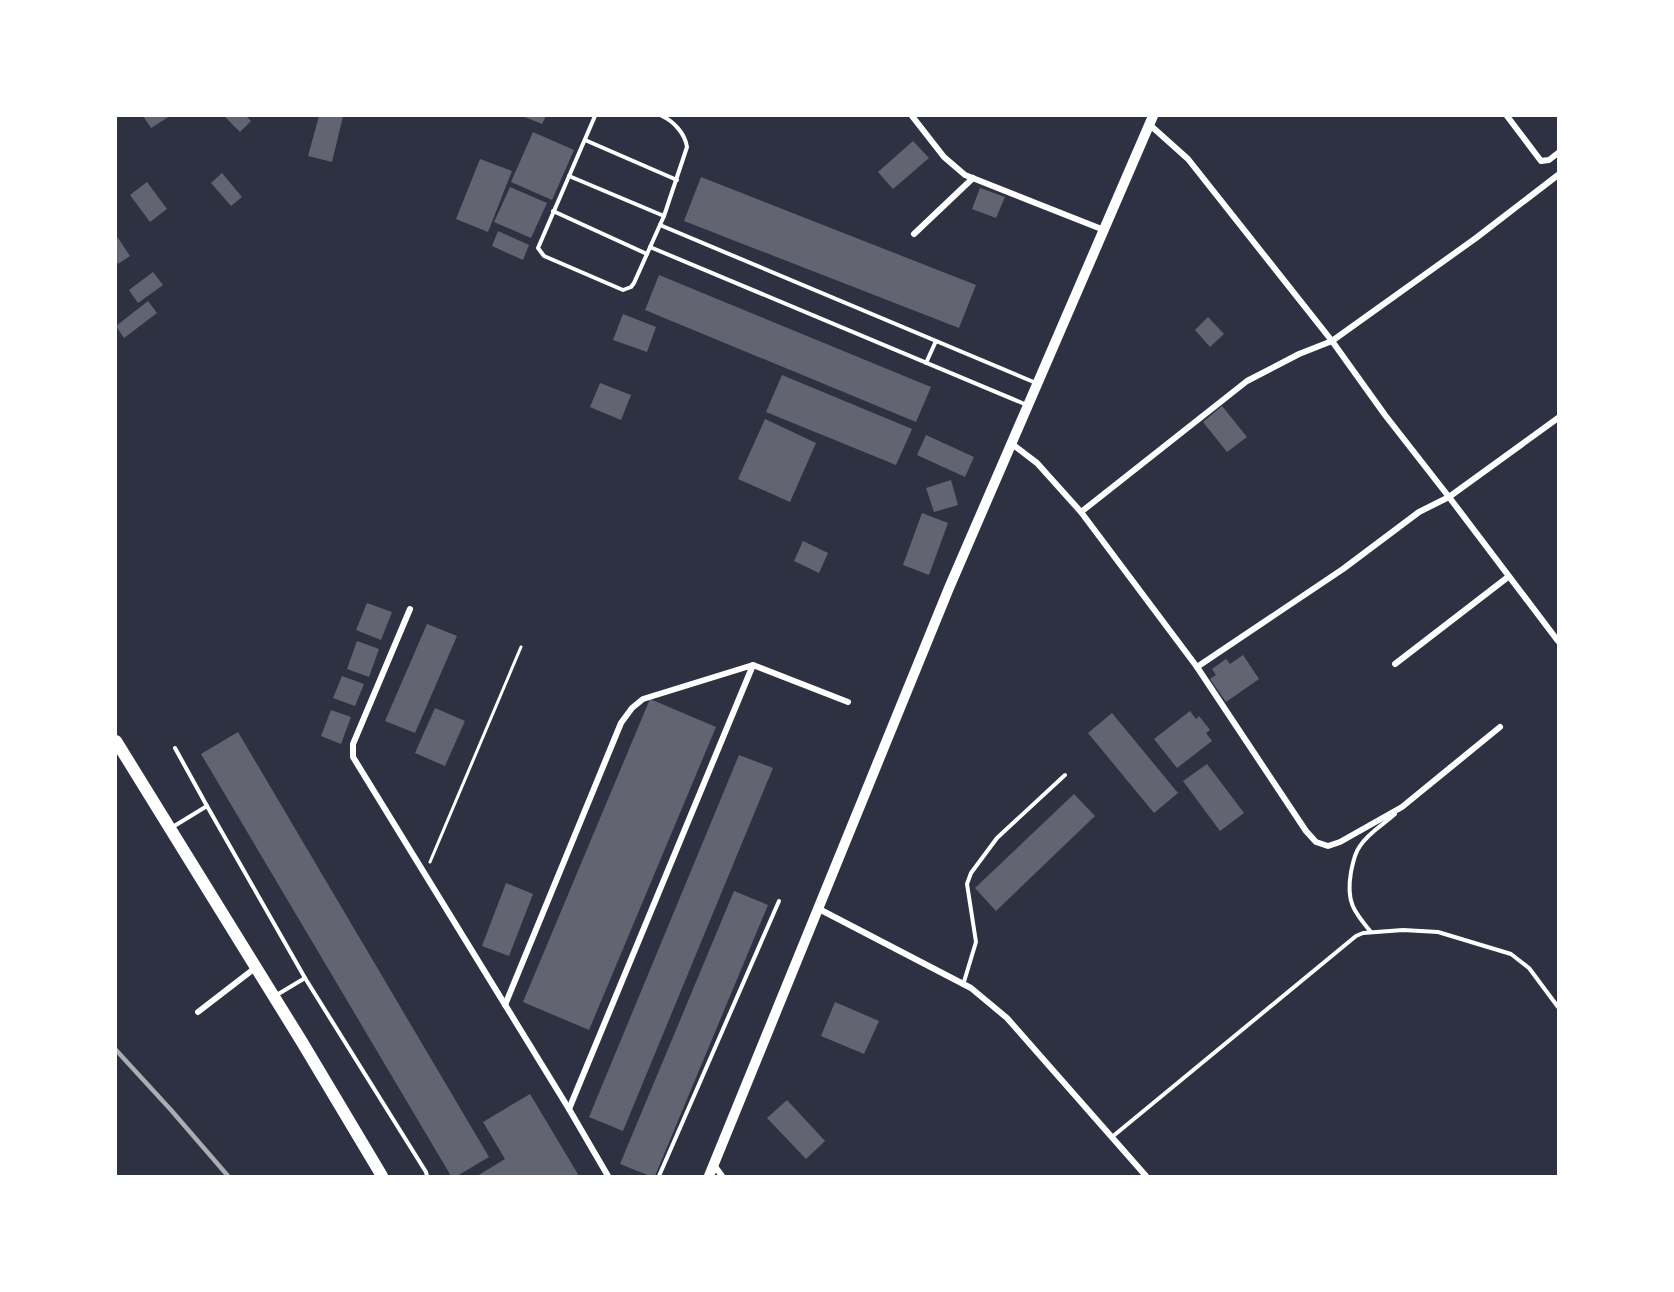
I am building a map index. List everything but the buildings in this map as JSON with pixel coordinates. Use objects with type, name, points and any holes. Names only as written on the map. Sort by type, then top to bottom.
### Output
[{"type":"highway","points":[[116,741],[382,1176]]},
{"type":"main road","points":[[709,1176],[949,588],[1151,120]]},
{"type":"street","points":[[912,116],[944,157],[965,175],[1104,230]]},
{"type":"street","points":[[1507,116],[1540,161],[1549,160],[1558,153]]},
{"type":"street","points":[[1151,120],[1188,159],[1332,341],[1385,415],[1558,642]]},
{"type":"street","points":[[1081,512],[1247,381],[1299,354],[1332,341],[1457,252],[1558,175]]},
{"type":"street","points":[[914,234],[973,178]]},
{"type":"street","points":[[1197,667],[1343,569],[1419,512],[1449,497],[1558,418]]},
{"type":"street","points":[[1012,444],[1037,463],[1081,512],[1197,667],[1306,831],[1316,842],[1328,846],[1340,842],[1402,807],[1500,727]]},
{"type":"street","points":[[1395,664],[1508,577]]},
{"type":"street","points":[[410,609],[352,744],[353,757],[608,1176]]},
{"type":"street","points":[[506,1005],[621,723],[632,708],[643,699],[753,664],[848,702]]},
{"type":"street","points":[[569,1109],[753,664]]},
{"type":"street","points":[[819,909],[963,985],[1006,1018],[1146,1176]]},
{"type":"street","points":[[198,1012],[256,967]]},
{"type":"street","points":[[714,1166],[722,1176]]},
{"type":"lane","points":[[595,116],[538,248],[544,256],[623,290],[631,287],[660,225],[687,147],[686,141],[672,122],[662,116]]},
{"type":"lane","points":[[585,140],[676,180]]},
{"type":"lane","points":[[569,176],[664,216]]},
{"type":"lane","points":[[553,211],[647,254]]},
{"type":"lane","points":[[660,225],[1037,383]]},
{"type":"lane","points":[[650,247],[1028,406]]},
{"type":"lane","points":[[926,363],[936,341]]},
{"type":"lane","points":[[176,748],[305,978],[427,1176]]},
{"type":"lane","points":[[963,985],[976,942],[968,884],[971,873],[997,838],[1065,775]]},
{"type":"lane","points":[[171,829],[207,806]]},
{"type":"lane","points":[[1371,932],[1357,916],[1350,902],[1348,889],[1355,855],[1361,843],[1402,807]]},
{"type":"lane","points":[[659,1176],[779,901]]},
{"type":"lane","points":[[1111,1137],[1356,936],[1371,932],[1403,930],[1438,933],[1511,954],[1529,968],[1558,1007]]},
{"type":"lane","points":[[274,996],[305,978]]},
{"type":"path","points":[[425,875],[521,647]]},
{"type":"railway","points":[[116,1050],[228,1176]]}]
